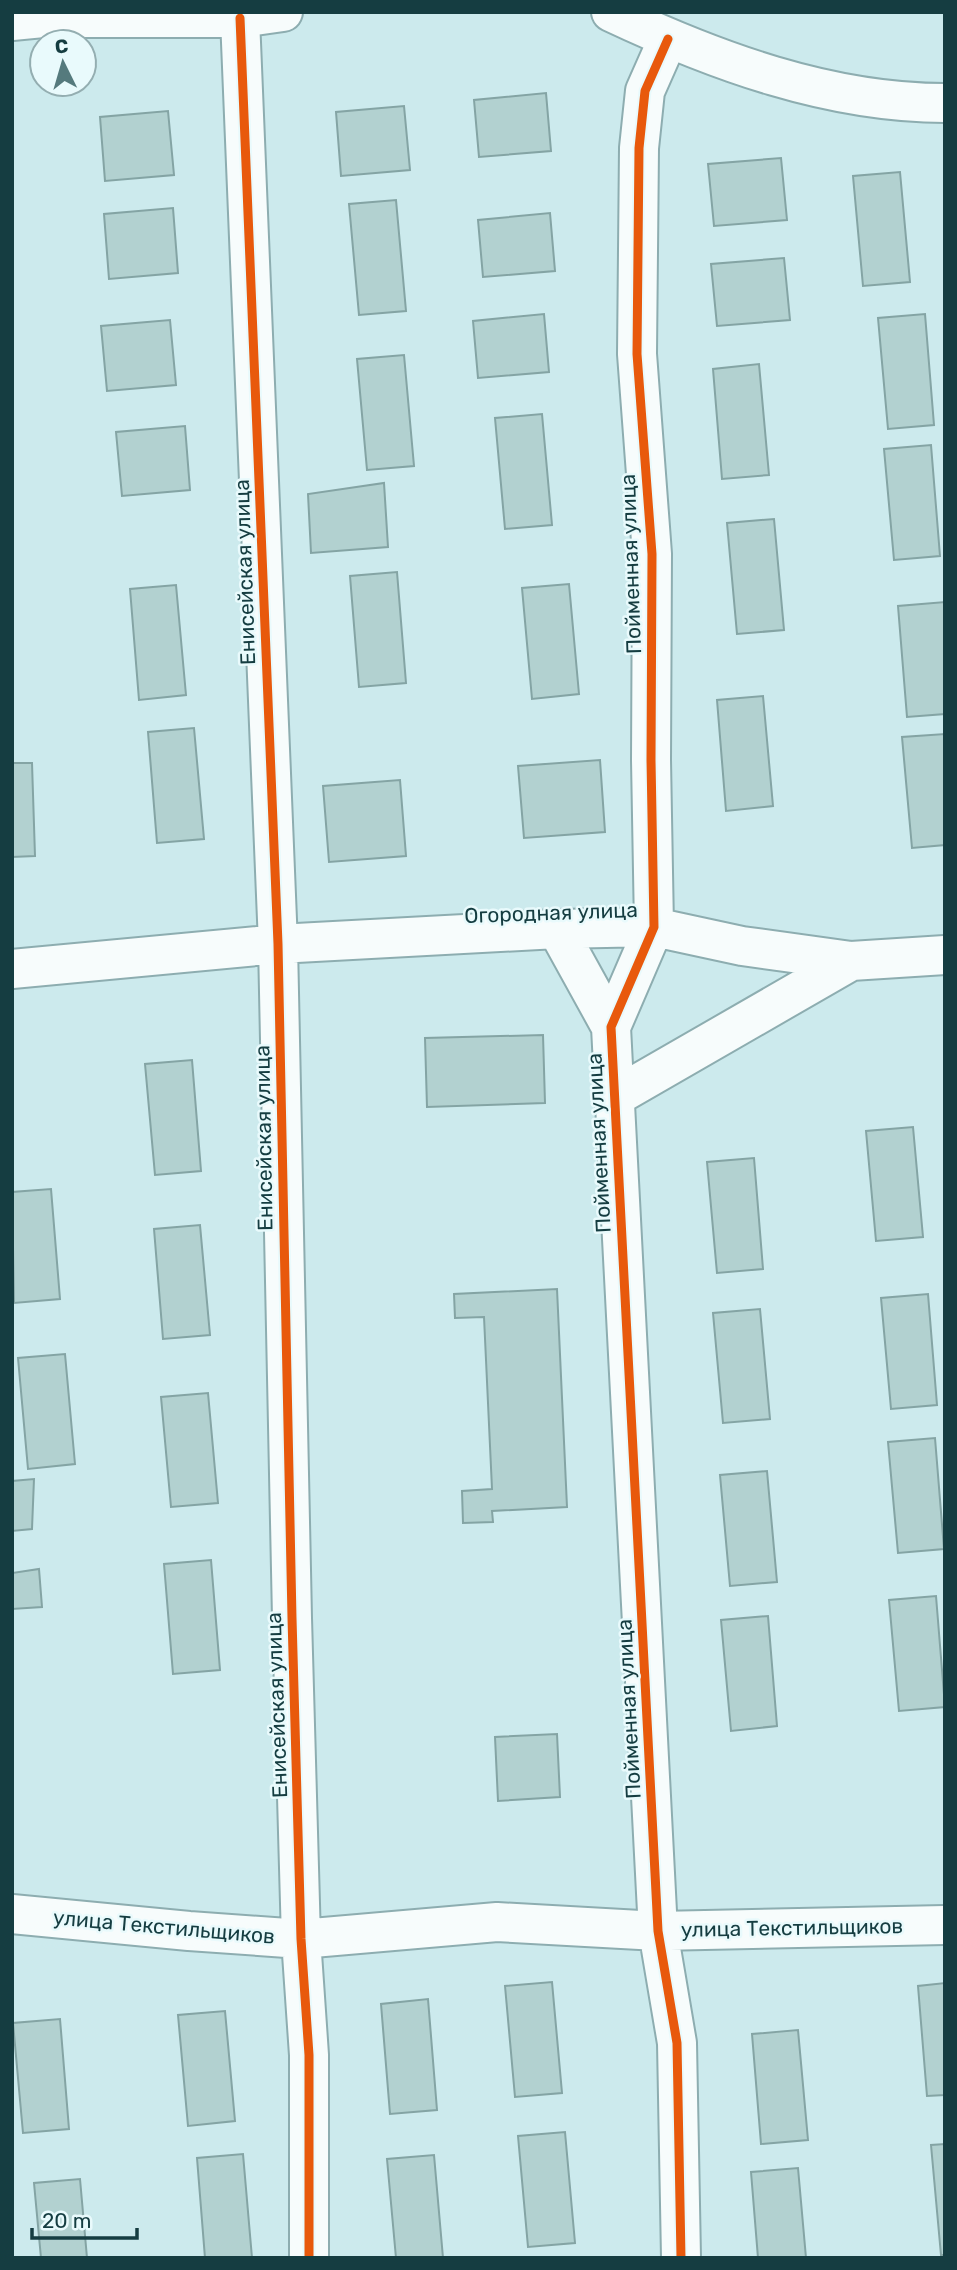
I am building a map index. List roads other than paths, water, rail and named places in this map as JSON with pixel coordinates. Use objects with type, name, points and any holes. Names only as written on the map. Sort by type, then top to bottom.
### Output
[{"type":"street","points":[[12,21],[43,18],[240,18],[283,12]]},
{"type":"street","points":[[611,12],[668,39],[794,83],[907,103],[945,103]]},
{"type":"street","name":"Енисейская улица","points":[[240,18],[278,944],[301,1939],[309,2055],[309,2258]]},
{"type":"street","name":"Пойменная улица","points":[[668,39],[645,91],[639,148],[636,354],[652,554],[651,760],[654,927],[611,1027],[658,1931],[677,2043],[681,2258]]},
{"type":"street","name":"Огородная улица","points":[[12,969],[278,944],[557,929],[654,927],[742,946],[852,961],[945,954]]},
{"type":"street","points":[[557,929],[611,1027]]},
{"type":"street","points":[[613,1098],[852,961]]},
{"type":"street","name":"улица Текстильщиков","points":[[12,1914],[301,1939],[497,1922],[658,1931],[945,1925]]}]
